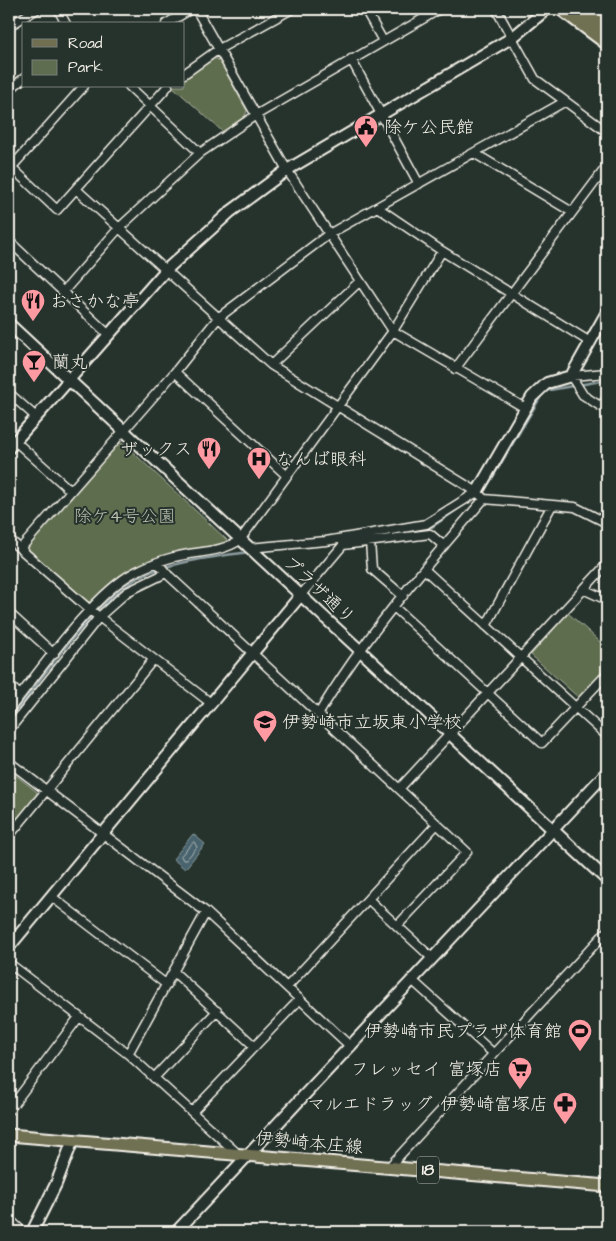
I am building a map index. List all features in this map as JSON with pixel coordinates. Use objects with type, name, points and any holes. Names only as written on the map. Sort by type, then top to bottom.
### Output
[{"type":"highway","points":[[563,9],[607,42]]},
{"type":"highway","points":[[584,9],[607,27]]},
{"type":"main road","name":"伊勢崎本庄線","points":[[9,1135],[607,1186]]},
{"type":"street","points":[[9,26],[36,9]]},
{"type":"street","points":[[58,9],[65,22]]},
{"type":"street","points":[[169,22],[191,9]]},
{"type":"street","points":[[196,9],[287,170],[393,331],[455,369],[525,408]]},
{"type":"street","points":[[185,73],[219,49],[292,9]]},
{"type":"street","points":[[365,9],[383,41]]},
{"type":"street","points":[[64,291],[119,228],[200,153],[256,115],[437,9]]},
{"type":"street","points":[[496,9],[535,78],[564,102],[607,132]]},
{"type":"street","points":[[71,491],[12,444],[166,270],[230,212],[287,170],[512,37],[547,9]]},
{"type":"street","points":[[351,59],[419,184]]},
{"type":"street","points":[[9,90],[22,80]]},
{"type":"street","points":[[82,88],[10,167],[57,210],[77,190],[166,88]]},
{"type":"street","points":[[131,88],[200,153]]},
{"type":"street","points":[[21,548],[175,372],[218,318],[329,234],[564,102]]},
{"type":"street","points":[[474,153],[572,212]]},
{"type":"street","points":[[455,369],[607,166]]},
{"type":"street","points":[[77,190],[271,365],[336,407],[480,495],[551,507],[575,507],[607,523]]},
{"type":"street","points":[[376,207],[442,251],[590,342]]},
{"type":"street","points":[[9,240],[64,291],[65,296],[109,335]]},
{"type":"street","points":[[9,710],[90,610],[134,572],[174,557],[231,546],[240,540],[393,331],[442,251]]},
{"type":"street","points":[[271,365],[360,281]]},
{"type":"street","points":[[572,376],[607,312]]},
{"type":"street","name":"プラザ通り","points":[[9,324],[607,880]]},
{"type":"street","points":[[175,372],[286,475]]},
{"type":"street","points":[[318,715],[338,681],[394,607],[444,546],[480,495],[532,397],[547,383],[572,376],[607,372]]},
{"type":"street","points":[[572,376],[583,395],[600,406],[607,399]]},
{"type":"street","points":[[9,393],[36,417]]},
{"type":"street","points":[[249,548],[326,541],[426,524],[480,495]]},
{"type":"street","points":[[486,626],[551,507]]},
{"type":"street","points":[[9,947],[342,545],[430,534],[444,546]]},
{"type":"street","points":[[9,539],[90,610],[212,704]]},
{"type":"street","points":[[370,542],[372,569],[403,596]]},
{"type":"street","points":[[158,563],[166,573],[467,852],[397,926]]},
{"type":"street","points":[[400,788],[607,564]]},
{"type":"street","points":[[424,569],[607,736]]},
{"type":"street","points":[[9,730],[99,617],[127,592],[166,573]]},
{"type":"street","points":[[584,589],[607,600]]},
{"type":"street","points":[[394,607],[542,743],[607,674]]},
{"type":"street","points":[[9,613],[54,654]]},
{"type":"street","points":[[9,836],[153,660]]},
{"type":"street","points":[[9,685],[20,695]]},
{"type":"street","points":[[9,762],[206,912],[351,1047]]},
{"type":"street","points":[[176,1232],[243,1155],[351,1047],[607,772]]},
{"type":"street","points":[[287,987],[437,824]]},
{"type":"street","points":[[52,897],[166,984]]},
{"type":"street","points":[[368,899],[432,958]]},
{"type":"street","points":[[128,1054],[206,912]]},
{"type":"street","points":[[389,1167],[607,931]]},
{"type":"street","points":[[9,963],[128,1054],[243,1155]]},
{"type":"street","points":[[174,972],[254,1046]]},
{"type":"street","points":[[412,980],[493,1053]]},
{"type":"street","points":[[192,1112],[300,999]]},
{"type":"street","points":[[154,1078],[217,1011]]},
{"type":"street","points":[[9,1110],[79,1016]]},
{"type":"street","points":[[32,1232],[56,1184],[73,1140]]},
{"type":"street","points":[[9,1219],[23,1232]]},
{"type":"green space","points":[[213,58],[219,60],[247,111],[245,116],[223,132],[174,88],[185,88],[185,76]]},
{"type":"green space","name":"除ケ4号公園","points":[[123,443],[227,540],[224,545],[174,553],[121,577],[91,602],[87,602],[28,549],[28,545],[118,444]]},
{"type":"green space","points":[[568,613],[607,648],[607,667],[579,698],[531,655]]},
{"type":"green space","points":[[9,770],[37,792],[37,796],[15,824],[9,819]]},
{"type":"water","points":[[193,834],[205,844],[185,869],[173,859]]},
{"type":"waterway","points":[[481,493],[485,490],[544,391],[607,380]]},
{"type":"waterway","points":[[385,536],[432,527],[472,499]]},
{"type":"waterway","points":[[9,720],[84,625],[118,592],[136,579],[147,573],[175,564],[250,552]]},
{"type":"place","name":"除ケ公民館","points":[[366,148]]},
{"type":"place","name":"おさかな亭","points":[[33,322]]},
{"type":"place","name":"蘭丸","points":[[34,383]]},
{"type":"place","name":"ザックス","points":[[209,470]]},
{"type":"place","name":"なんば眼科","points":[[259,480]]},
{"type":"place","name":"伊勢崎市立坂東小学校","points":[[265,743]]},
{"type":"place","name":"伊勢崎市民プラザ体育館","points":[[580,1052]]},
{"type":"place","name":"フレッセイ 富塚店","points":[[520,1090]]},
{"type":"place","name":"マルエドラッグ 伊勢崎富塚店","points":[[565,1125]]}]
